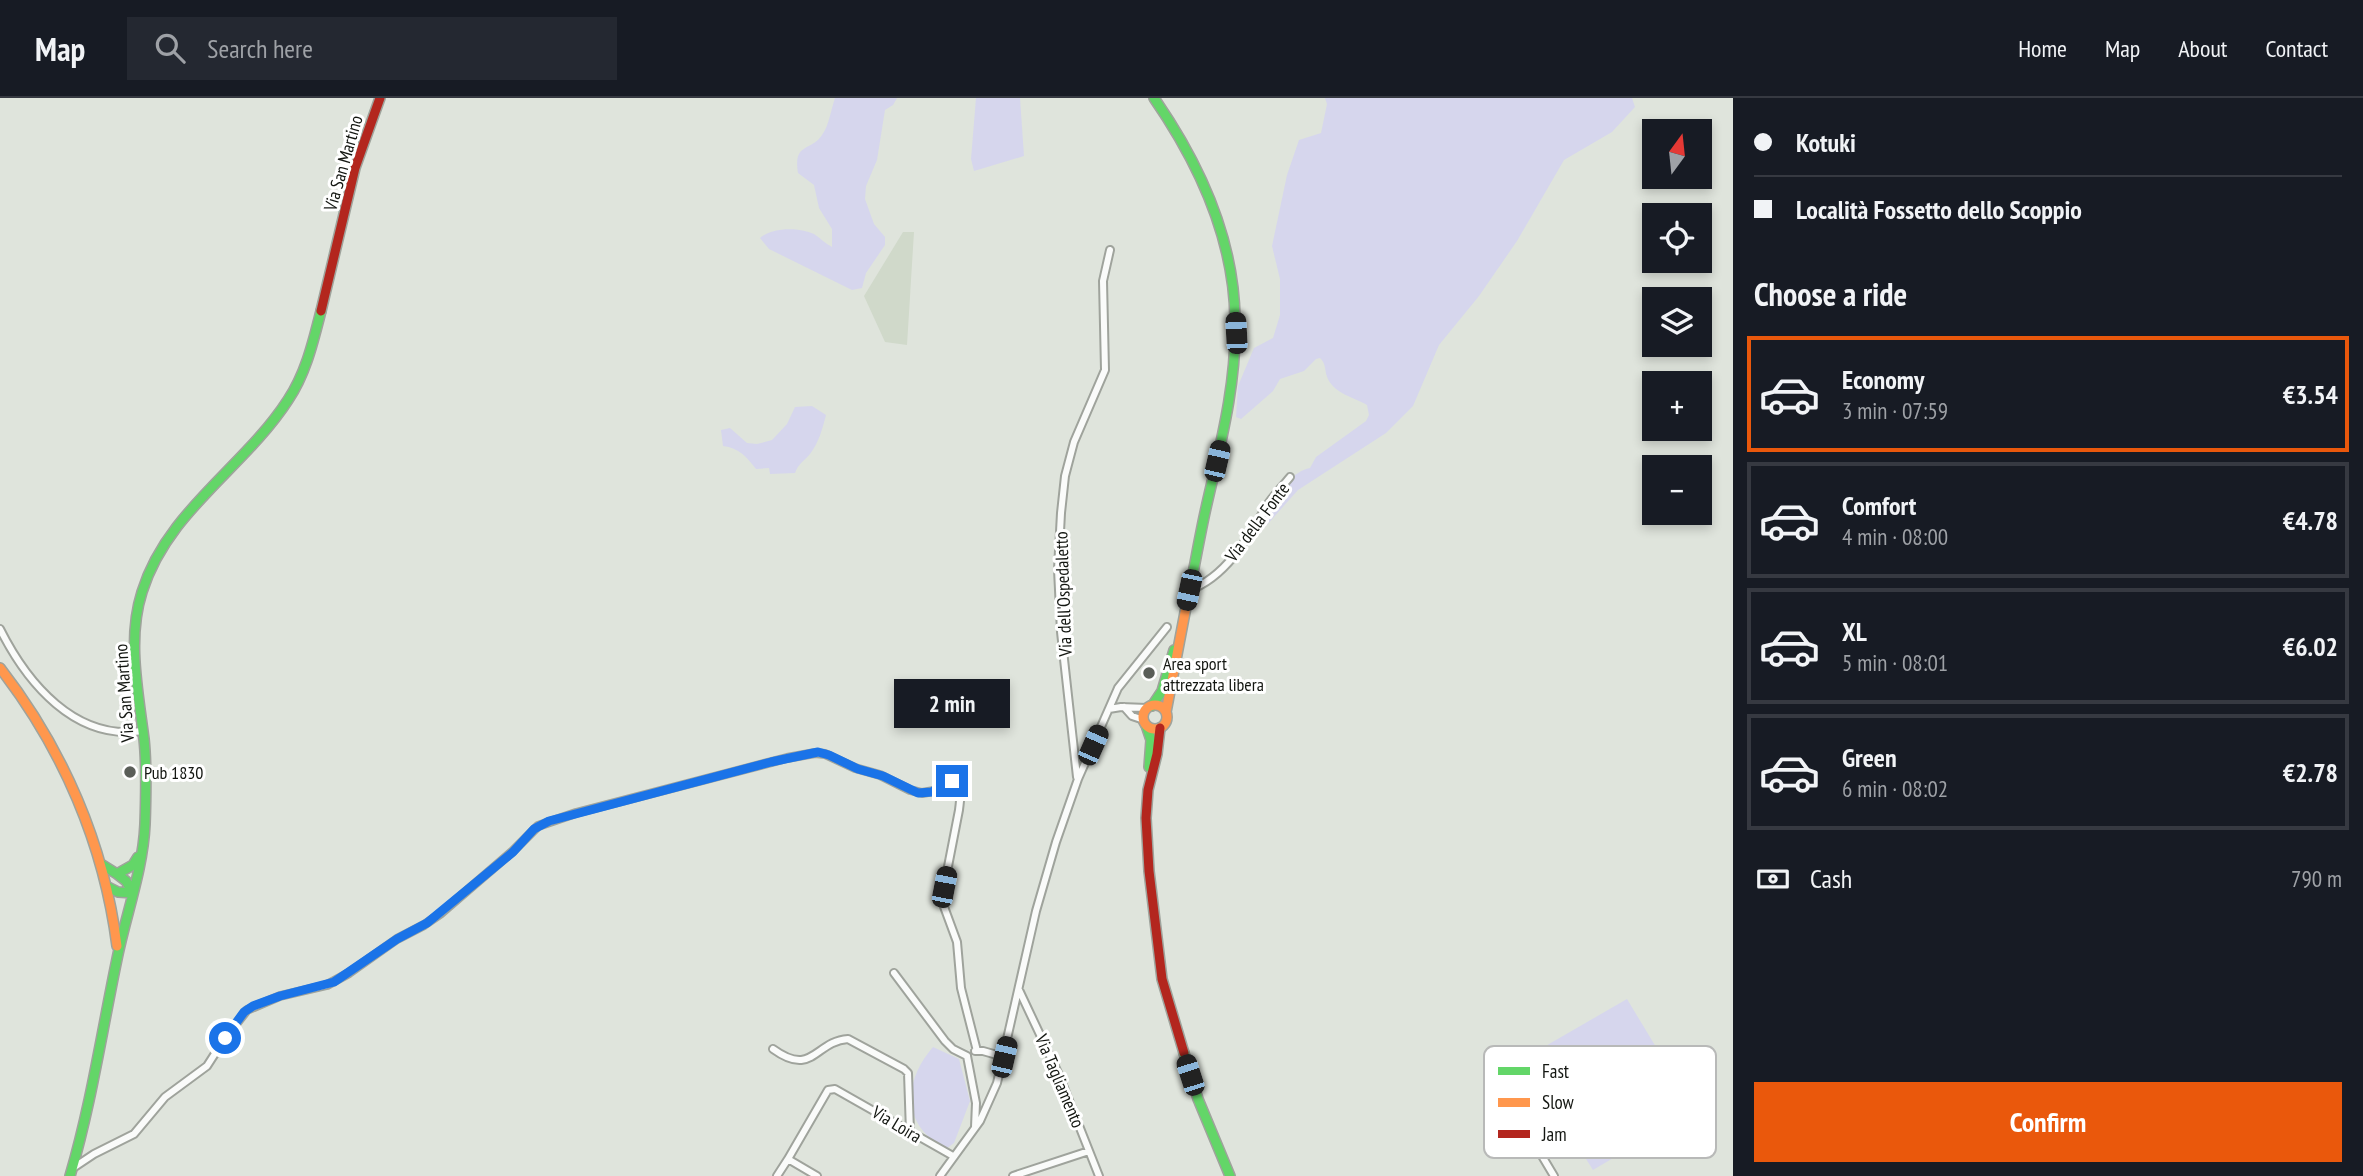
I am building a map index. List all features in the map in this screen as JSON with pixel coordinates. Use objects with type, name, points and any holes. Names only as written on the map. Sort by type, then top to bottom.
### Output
[{"type":"street","name":"Via San Martino","points":[[71,1172],[87,1115],[143,842],[145,774],[136,683],[135,639],[139,602],[145,580],[157,555],[171,535],[203,495],[275,418],[301,377],[314,341],[354,168],[380,98]]},
{"type":"street","points":[[1154,98],[1185,142],[1207,188],[1223,241],[1234,301],[1235,351],[1222,437],[1179,638],[1162,691],[1144,714],[1151,740],[1146,818],[1149,871],[1162,979],[1198,1099],[1230,1176]]},
{"type":"street","name":"Via dell'Ospedaletto","points":[[1077,779],[1061,632],[1058,569],[1060,513],[1065,475],[1074,442],[1083,417],[1102,382],[1106,367],[1103,281],[1110,250]]},
{"type":"street","name":"Via della Fonte","points":[[1189,590],[1210,580],[1232,557],[1257,525],[1267,505],[1290,477]]},
{"type":"street","points":[[940,1176],[980,1121],[994,1089],[1004,1057],[1036,911],[1077,779],[1121,684],[1167,627]]},
{"type":"street","points":[[0,629],[10,649],[32,678],[73,716],[103,730],[122,733],[142,731]]},
{"type":"street","points":[[1124,707],[1132,716],[1153,729],[1166,723],[1179,638]]},
{"type":"street","points":[[0,668],[19,692],[59,761],[82,811],[108,887],[118,958]]},
{"type":"street","points":[[1109,709],[1162,707],[1166,712]]},
{"type":"street","points":[[1150,776],[1157,754],[1160,728]]},
{"type":"street","points":[[71,1172],[94,1154],[134,1134],[165,1097],[207,1066],[247,1010],[270,999],[334,982],[397,939],[440,914],[513,852],[538,826],[576,813],[807,754],[825,754],[852,767],[883,776],[918,793],[932,792],[948,782],[955,782],[959,786],[959,810],[943,904],[957,942],[961,988],[977,1051]]},
{"type":"street","points":[[117,874],[132,865],[143,842]]},
{"type":"street","points":[[101,863],[126,881],[132,893]]},
{"type":"street","points":[[108,887],[118,892],[132,893]]},
{"type":"street","points":[[894,973],[953,1049],[967,1056]]},
{"type":"street","name":"Via Tagliamento","points":[[1018,988],[1056,1068],[1099,1176]]},
{"type":"street","points":[[773,1049],[798,1061],[848,1039],[904,1069],[909,1079],[907,1096],[911,1117],[910,1132]]},
{"type":"street","points":[[967,1056],[977,1051],[1004,1057]]},
{"type":"street","points":[[967,1056],[976,1103],[975,1128]]},
{"type":"street","name":"Via Loira","points":[[788,1158],[828,1090],[835,1088],[953,1156]]},
{"type":"street","points":[[1013,1176],[1089,1151]]},
{"type":"street","points":[[777,1176],[788,1158],[817,1176]]},
{"type":"street","points":[[1543,1158],[1554,1176]]},
{"type":"shaded area","points":[[835,98],[897,98],[893,105],[885,110],[877,160],[866,186],[865,199],[874,224],[885,237],[885,245],[866,273],[862,288],[852,290],[769,249],[760,238],[778,230],[801,230],[814,234],[832,247],[832,229],[819,208],[814,185],[798,173],[797,163],[800,152],[818,140],[824,131]]},
{"type":"shaded area","points":[[976,98],[1020,98],[1024,156],[974,171],[971,159]]},
{"type":"shaded area","points":[[1325,98],[1632,98],[1635,107],[1612,132],[1564,160],[1517,241],[1479,296],[1439,345],[1413,406],[1386,433],[1298,490],[1265,527],[1256,532],[1285,485],[1301,471],[1310,468],[1316,457],[1366,421],[1369,415],[1367,405],[1340,392],[1331,384],[1320,358],[1304,371],[1280,379],[1273,391],[1241,419],[1236,417],[1238,386],[1254,348],[1273,338],[1280,315],[1280,279],[1272,246],[1287,175],[1299,140],[1321,133],[1327,104]]},
{"type":"shaded area","points":[[903,232],[914,232],[907,345],[885,342],[864,296]]},
{"type":"shaded area","points":[[812,406],[826,415],[822,431],[816,445],[795,473],[770,474],[769,468],[756,469],[742,454],[723,446],[721,430],[730,428],[747,443],[757,444],[772,440],[787,424],[795,407]]},
{"type":"shaded area","points":[[1627,999],[1655,1046],[1546,1046]]},
{"type":"shaded area","points":[[933,1047],[959,1059],[970,1101],[954,1143],[946,1149],[924,1132],[917,1122],[911,1100],[919,1067]]},
{"type":"shaded area","points":[[1585,1158],[1613,1158],[1593,1170]]},
{"type":"traffic: fast","points":[[1154,98],[1185,149],[1211,202],[1228,259],[1235,319],[1230,391],[1187,602]]},
{"type":"traffic: fast","points":[[70,1176],[144,841],[146,760],[134,647],[142,592],[169,537],[270,424],[288,400],[304,368],[321,311]]},
{"type":"traffic: fast","points":[[1152,706],[1162,691],[1174,650]]},
{"type":"traffic: fast","points":[[1146,725],[1151,740],[1149,767]]},
{"type":"traffic: fast","points":[[101,864],[117,874],[133,865],[138,857]]},
{"type":"traffic: fast","points":[[108,887],[118,892],[133,893],[126,881],[117,874]]},
{"type":"traffic: fast","points":[[1184,1053],[1198,1099],[1230,1176]]},
{"type":"traffic: slow","points":[[1166,712],[1187,602]]},
{"type":"traffic: slow","points":[[0,668],[43,731],[77,799],[102,871],[117,946]]},
{"type":"traffic: slow","points":[[1155,705],[1166,712],[1167,717],[1160,728],[1155,729],[1144,722],[1143,717],[1150,706],[1155,705]]},
{"type":"traffic: jam","points":[[321,311],[355,168],[380,98]]},
{"type":"traffic: jam","points":[[1160,728],[1148,790],[1146,818],[1149,871],[1162,979],[1184,1053]]},
{"type":"place","name":"Area sport attrezzata libera","points":[[1149,673]]},
{"type":"place","name":"Pub 1830","points":[[130,772]]},
{"type":"route","points":[[225,1038],[244,1012],[253,1006],[265,1000],[334,982],[397,939],[427,923],[513,852],[534,829],[549,821],[818,752],[883,776],[918,793],[932,792],[952,781]]}]
